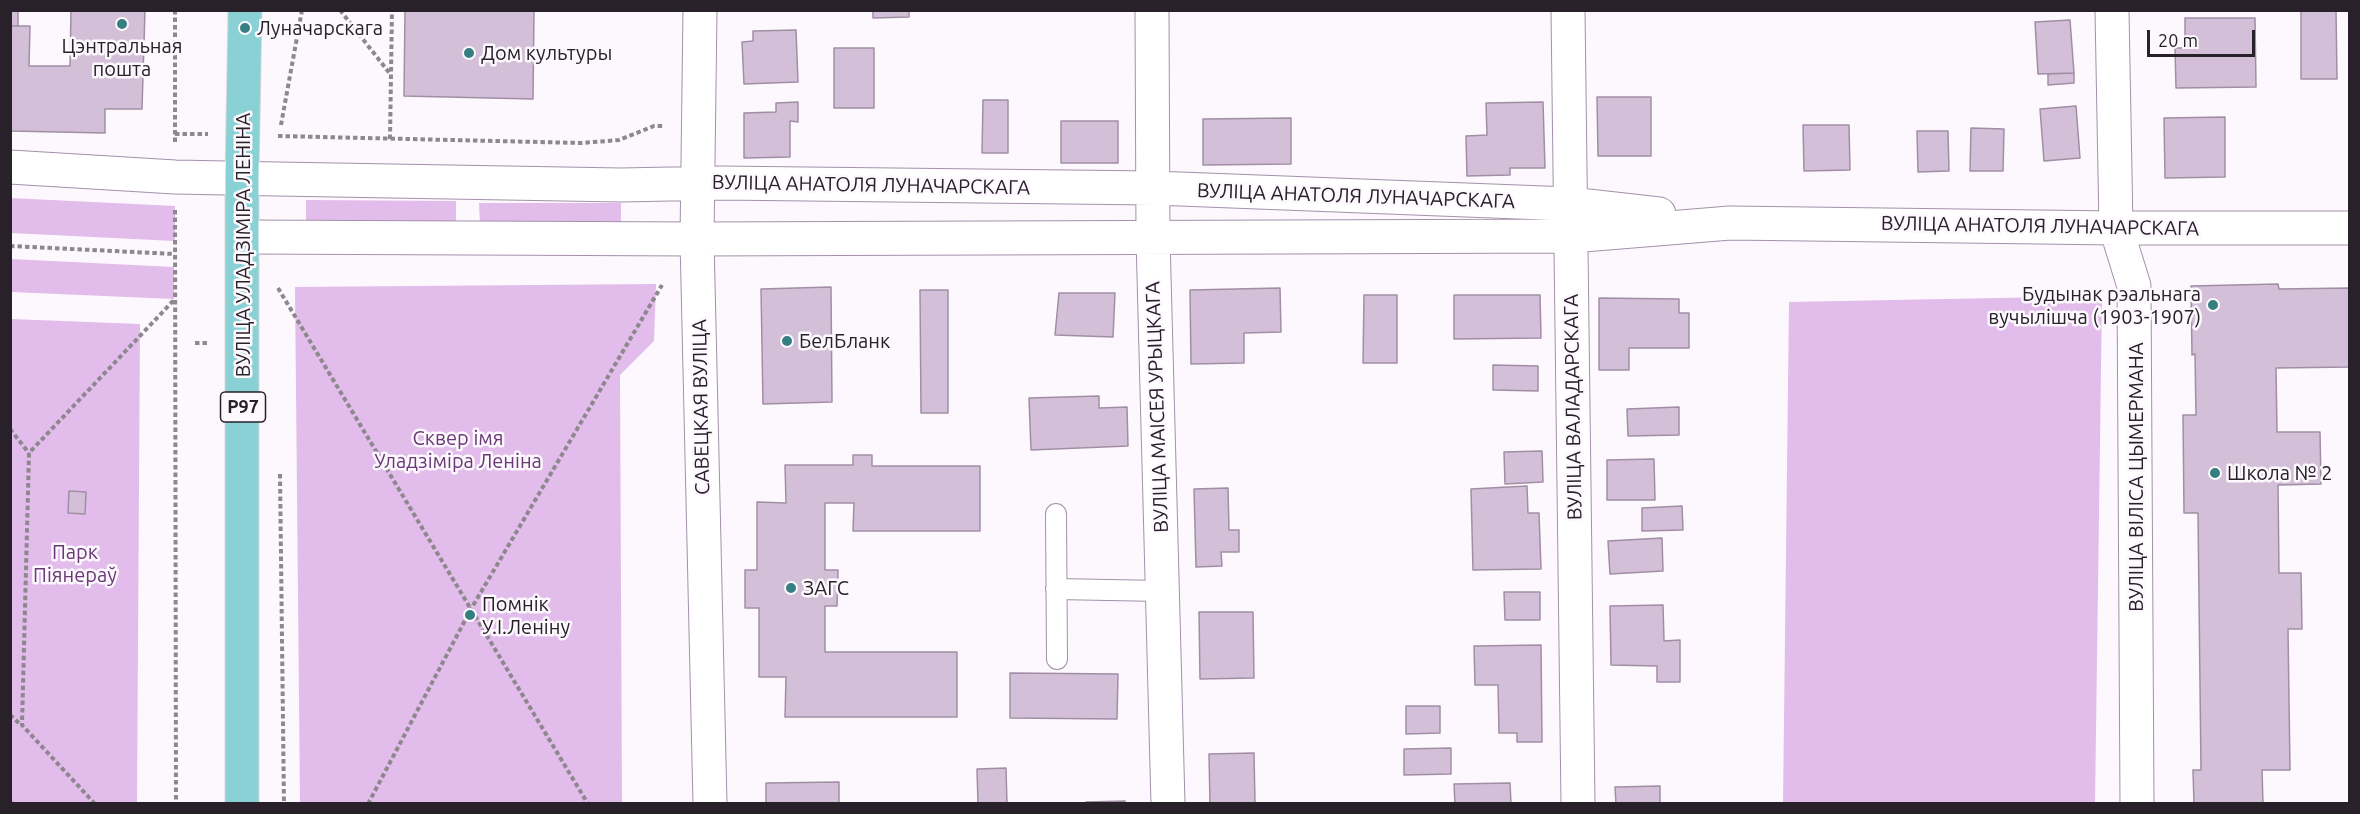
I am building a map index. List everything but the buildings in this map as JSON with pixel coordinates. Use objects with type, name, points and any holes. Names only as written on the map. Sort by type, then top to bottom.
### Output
[{"type":"main road","name":"ВУЛІЦА УЛАДЗІМІРА ЛЕНІНА","points":[[242,804],[242,134],[245,10]]},
{"type":"street","name":"САВЕЦКАЯ ВУЛІЦА","points":[[700,10],[697,239],[710,804]]},
{"type":"street","name":"ВУЛІЦА МАІСЕЯ УРЫЦКАГА","points":[[1152,10],[1153,238],[1168,804]]},
{"type":"street","name":"ВУЛІЦА ВАЛАДАРСКАГА","points":[[1568,10],[1578,804]]},
{"type":"street","name":"ВУЛІЦА ВІЛІСА ЦЫМЕРМАНА","points":[[2112,10],[2116,228],[2134,286],[2137,804]]},
{"type":"street","name":"ВУЛІЦА АНАТОЛЯ ЛУНАЧАРСКАГА","points":[[10,168],[175,177],[278,179],[1154,188],[1570,204],[1730,223]]},
{"type":"street","name":"ВУЛІЦА АНАТОЛЯ ЛУНАЧАРСКАГА","points":[[243,237],[278,239],[697,239],[1571,236],[1730,223],[2116,228],[2349,228]]},
{"type":"lane","points":[[1056,514],[1058,659]]},
{"type":"lane","points":[[1056,589],[1162,591]]},
{"type":"path","points":[[175,10],[176,804]]},
{"type":"path","points":[[278,179],[278,136],[302,10]]},
{"type":"path","points":[[340,10],[391,76]]},
{"type":"path","points":[[390,139],[392,10]]},
{"type":"path","points":[[175,134],[582,143],[619,140],[654,126]]},
{"type":"path","points":[[278,239],[278,299]]},
{"type":"path","points":[[10,246],[175,254]]},
{"type":"path","points":[[368,804],[471,609],[663,282]]},
{"type":"path","points":[[278,287],[588,804]]},
{"type":"path","points":[[29,453],[174,300]]},
{"type":"path","points":[[10,429],[29,453],[22,725]]},
{"type":"path","points":[[280,463],[284,804]]},
{"type":"path","points":[[10,715],[22,725],[94,804]]},
{"type":"green space","points":[[10,198],[175,206],[175,241],[11,233]]},
{"type":"green space","points":[[306,200],[456,201],[456,223],[306,222]]},
{"type":"green space","points":[[479,203],[621,203],[621,223],[480,224]]},
{"type":"green space","points":[[11,259],[174,267],[174,299],[11,292]]},
{"type":"green space","name":"Сквер імя Уладзіміра Леніна","points":[[656,284],[654,341],[620,375],[622,803],[300,803],[295,287]]},
{"type":"green space","points":[[2102,296],[2095,803],[1783,803],[1789,302]]},
{"type":"green space","name":"Парк Піянераў","points":[[11,319],[140,324],[137,803],[11,803]]},
{"type":"place","name":"Цэнтральная пошта","points":[[122,24]]},
{"type":"place","name":"Луначарскага","points":[[245,28]]},
{"type":"place","name":"Дом культуры","points":[[469,53]]},
{"type":"place","name":"Будынак рэальнага вучылішча (1903-1907)","points":[[2213,305]]},
{"type":"place","name":"БелБланк","points":[[787,341]]},
{"type":"place","name":"Школа № 2","points":[[2215,473]]},
{"type":"place","name":"ЗАГС","points":[[791,588]]},
{"type":"place","name":"Помнік У.І.Леніну","points":[[470,615]]}]
